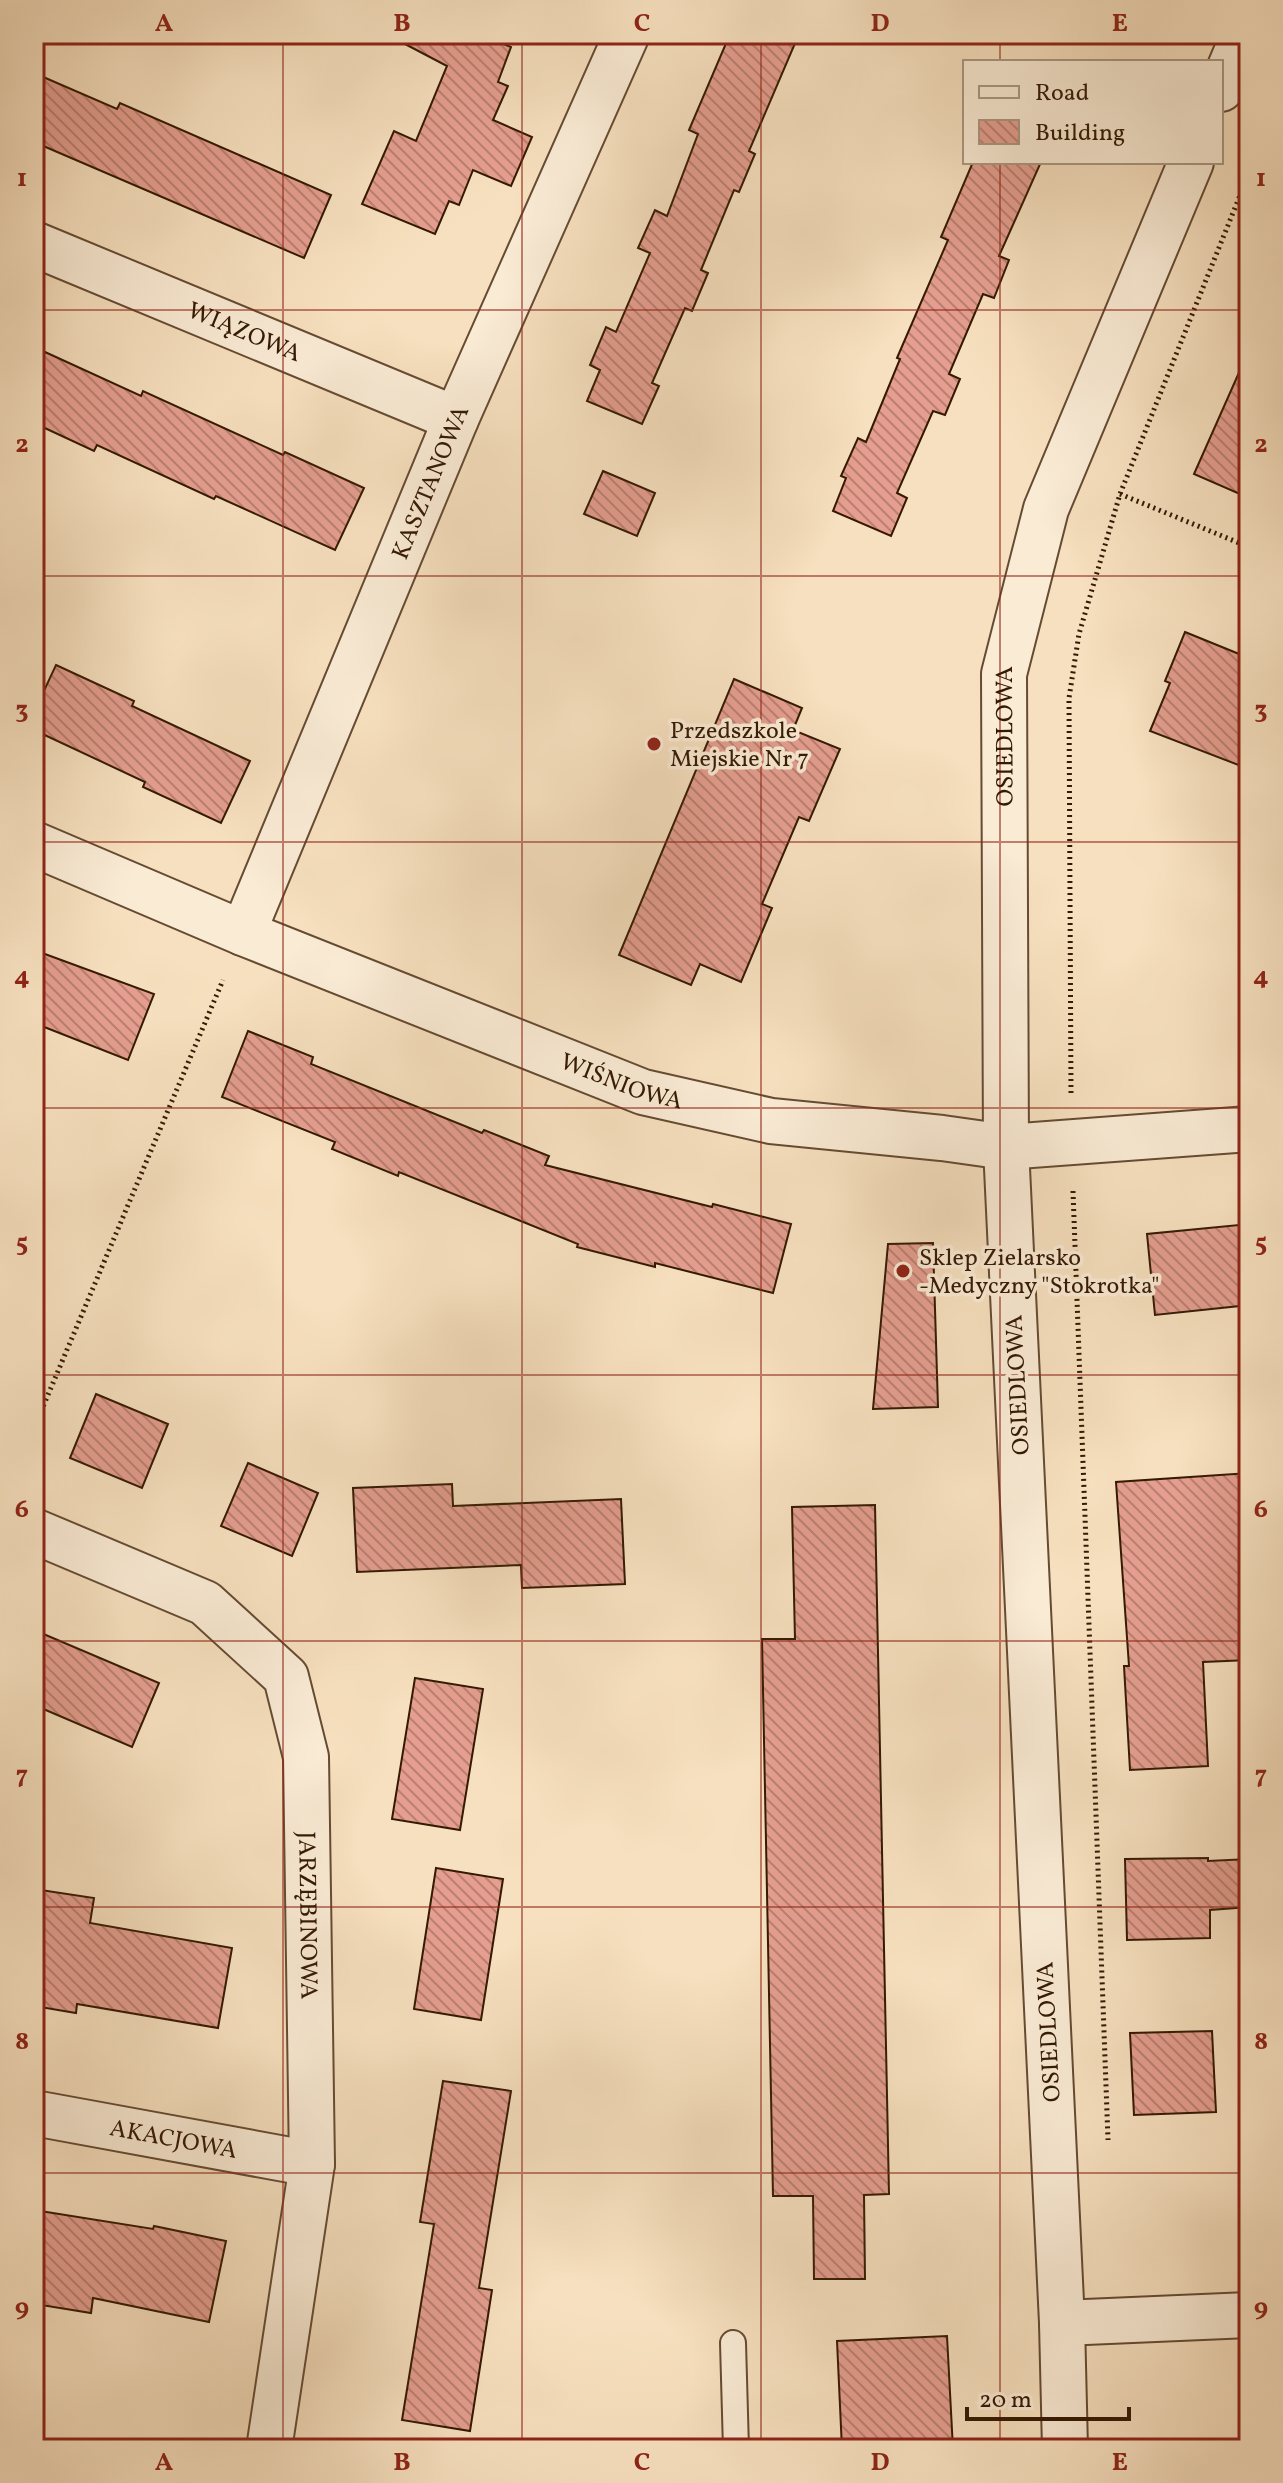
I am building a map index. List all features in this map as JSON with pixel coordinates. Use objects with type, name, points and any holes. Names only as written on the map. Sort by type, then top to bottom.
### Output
[{"type":"street","name":"KASZTANOWA","points":[[243,933],[456,419],[627,34]]},
{"type":"street","points":[[1223,84],[1244,34]]},
{"type":"street","name":"OSIEDLOWA","points":[[1065,2449],[1062,2323],[1006,1147],[1004,674],[1046,509],[1190,164]]},
{"type":"street","name":"WIĄZOWA","points":[[34,244],[456,419]]},
{"type":"street","name":"WIŚNIOWA","points":[[34,844],[243,933],[643,1092],[771,1121],[1006,1147],[1249,1129]]},
{"type":"street","name":"JARZĘBINOWA","points":[[34,1531],[205,1603],[286,1677],[306,1757],[312,2164],[269,2449]]},
{"type":"street","name":"AKACJOWA","points":[[34,2113],[312,2164]]},
{"type":"street","points":[[1062,2323],[1249,2315]]},
{"type":"lane","points":[[733,2343],[736,2449]]},
{"type":"path","points":[[1108,2145],[1071,1142],[1069,698],[1079,634],[1120,494],[1249,173]]},
{"type":"path","points":[[1120,494],[1249,547]]},
{"type":"path","points":[[34,1428],[243,933]]},
{"type":"building","points":[[386,34],[480,34],[511,47],[498,82],[508,86],[493,120],[532,137],[511,186],[473,170],[459,205],[449,201],[435,234],[362,204],[394,131],[416,141],[447,66]]},
{"type":"building","points":[[730,34],[799,34],[749,151],[755,154],[739,192],[734,190],[701,270],[708,273],[692,311],[685,308],[652,383],[659,386],[642,424],[587,401],[600,370],[590,365],[606,327],[616,332],[650,253],[638,248],[655,210],[667,216],[698,134],[689,130]]},
{"type":"building","points":[[34,73],[117,109],[120,103],[331,195],[304,258],[34,142]]},
{"type":"building","points":[[972,164],[1040,164],[999,256],[1009,260],[994,298],[983,294],[949,374],[960,379],[945,415],[933,411],[897,493],[907,498],[891,536],[833,511],[846,478],[841,476],[858,438],[866,442],[900,359],[897,358],[948,240],[941,237]]},
{"type":"building","points":[[1249,350],[1249,498],[1194,474]]},
{"type":"building","points":[[45,352],[141,396],[143,391],[364,488],[335,550],[97,445],[94,451],[34,423],[34,375]]},
{"type":"building","points":[[603,471],[655,493],[637,536],[584,514]]},
{"type":"building","points":[[1185,632],[1249,658],[1249,769],[1150,731],[1170,683],[1165,681]]},
{"type":"building","points":[[56,665],[134,701],[132,706],[250,761],[221,823],[143,787],[145,782],[34,730],[34,712]]},
{"type":"building","points":[[734,679],[802,708],[793,730],[840,749],[809,821],[799,817],[762,904],[772,908],[741,982],[700,964],[691,985],[619,955]]},
{"type":"building","points":[[34,950],[154,994],[128,1060],[34,1023]]},
{"type":"building","points":[[248,1031],[313,1057],[311,1064],[482,1133],[484,1130],[549,1156],[545,1165],[791,1224],[773,1293],[577,1247],[578,1244],[399,1172],[398,1176],[332,1149],[335,1142],[222,1097]]},
{"type":"building","points":[[1249,1224],[1249,1305],[1155,1315],[1147,1234]]},
{"type":"building","points":[[933,1243],[938,1407],[873,1409],[888,1244]]},
{"type":"building","points":[[96,1394],[168,1424],[142,1488],[70,1458]]},
{"type":"building","points":[[248,1463],[318,1493],[292,1556],[221,1526]]},
{"type":"building","points":[[1249,1473],[1249,1660],[1203,1662],[1208,1766],[1130,1770],[1124,1666],[1129,1666],[1116,1482]]},
{"type":"building","points":[[452,1484],[453,1506],[621,1499],[625,1584],[522,1588],[521,1565],[357,1572],[353,1488]]},
{"type":"building","points":[[875,1505],[889,2194],[864,2195],[865,2279],[814,2279],[813,2196],[773,2196],[762,1639],[795,1639],[792,1507]]},
{"type":"building","points":[[34,1630],[159,1683],[132,1747],[34,1705]]},
{"type":"building","points":[[415,1678],[483,1689],[460,1830],[392,1819]]},
{"type":"building","points":[[1208,1858],[1208,1861],[1249,1859],[1249,1907],[1210,1910],[1210,1938],[1127,1940],[1125,1859]]},
{"type":"building","points":[[436,1868],[503,1879],[481,2020],[414,2009]]},
{"type":"building","points":[[34,1889],[94,1898],[90,1923],[232,1948],[218,2028],[77,2004],[76,2013],[34,2006]]},
{"type":"building","points":[[1212,2031],[1216,2112],[1134,2115],[1130,2033]]},
{"type":"building","points":[[443,2081],[511,2091],[479,2288],[492,2290],[470,2431],[402,2420],[434,2224],[420,2222]]},
{"type":"building","points":[[34,2210],[153,2229],[154,2226],[226,2241],[209,2322],[93,2298],[91,2313],[41,2305],[44,2277],[34,2275]]},
{"type":"building","points":[[947,2336],[953,2449],[842,2449],[837,2341]]},
{"type":"place","name":"Przedszkole Miejskie Nr 7","points":[[654,744]]},
{"type":"place","name":"Sklep Zielarsko -Medyczny \"Stokrotka\"","points":[[903,1271]]}]
